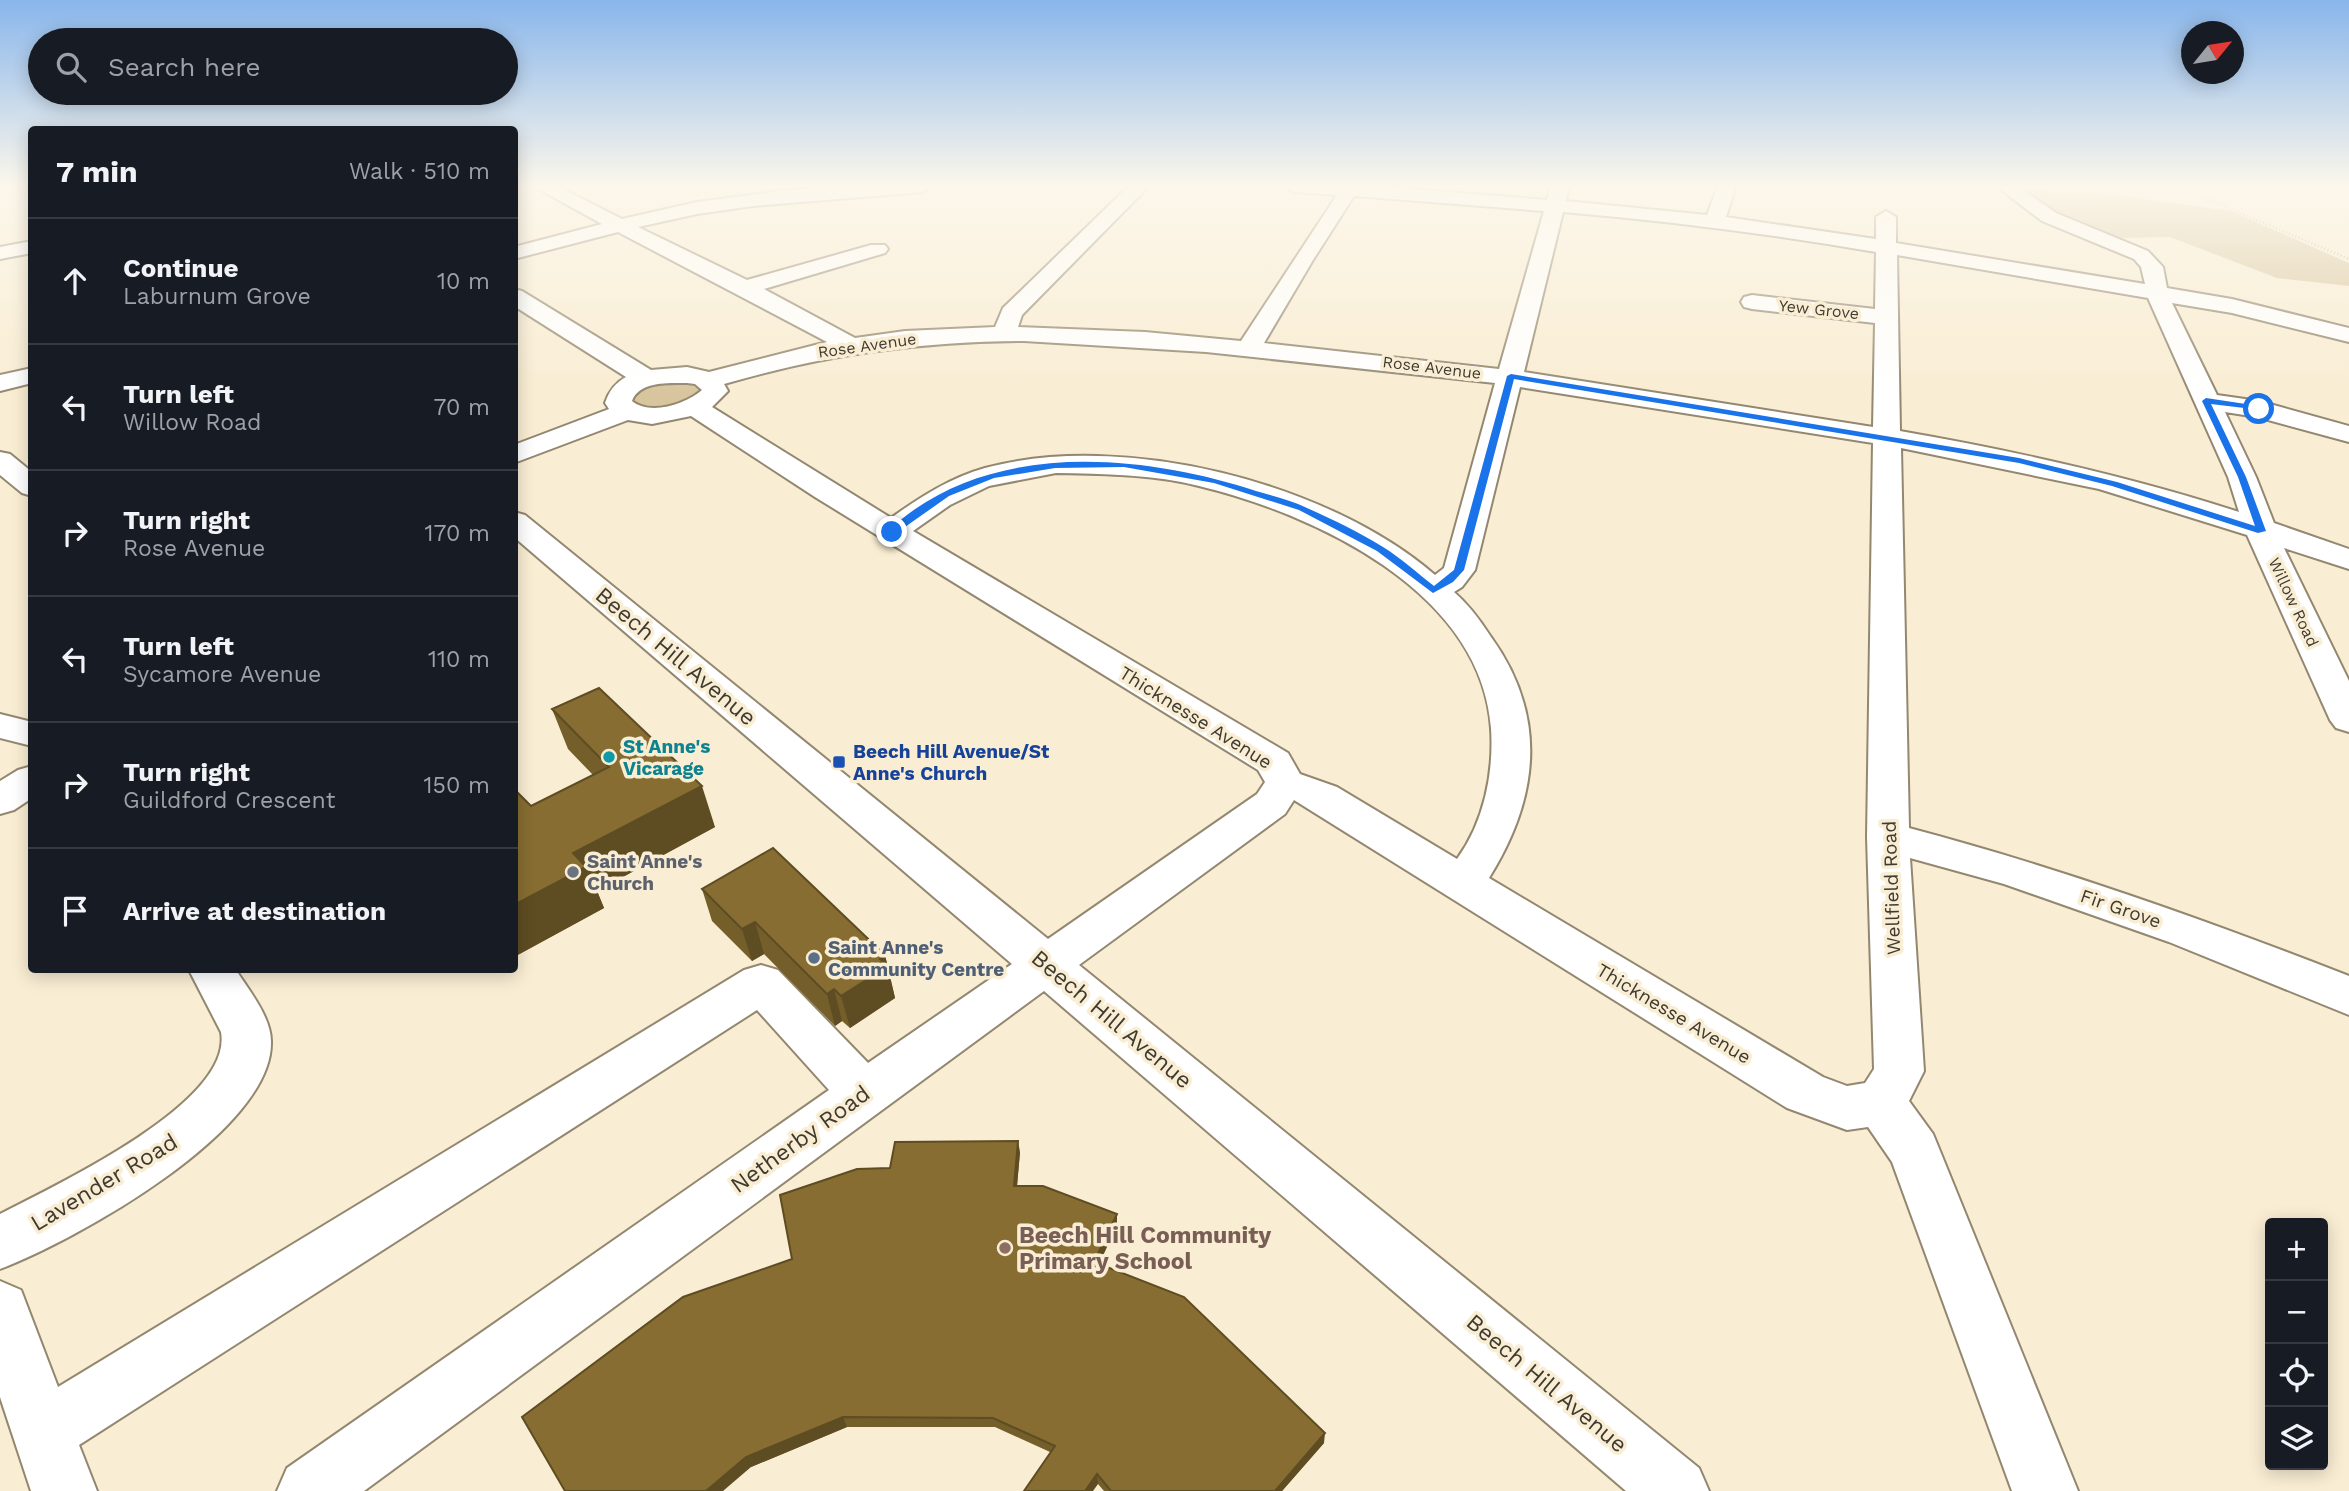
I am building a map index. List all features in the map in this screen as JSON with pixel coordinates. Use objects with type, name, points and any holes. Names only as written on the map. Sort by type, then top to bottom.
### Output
[{"type":"street","points":[[680,256],[850,345]]},
{"type":"street","points":[[745,288],[856,256]]},
{"type":"street","points":[[1004,334],[1011,313],[1069,256]]},
{"type":"street","points":[[1248,349],[1305,256]]},
{"type":"street","points":[[1433,590],[1450,580],[1459,570],[1542,256]]},
{"type":"street","name":"Wellfield Road","points":[[1881,1103],[1899,1070],[1888,837],[1886,256]]},
{"type":"street","points":[[1995,256],[2156,292],[2267,313],[2349,335]]},
{"type":"street","name":"Willow Road","points":[[2141,256],[2151,262],[2155,271],[2156,292],[2242,477],[2261,531],[2349,720]]},
{"type":"street","points":[[518,298],[647,379]]},
{"type":"street","name":"Yew Grove","points":[[1752,302],[1886,317]]},
{"type":"street","name":"Rose Avenue","points":[[627,411],[659,415],[702,394],[800,355],[850,345],[929,337],[1004,334],[1248,349],[1511,376],[2019,461],[2114,484],[2349,559]]},
{"type":"street","points":[[518,454],[627,411],[618,403],[619,397],[632,385],[647,379],[680,375],[702,394]]},
{"type":"street","points":[[0,383],[28,376]]},
{"type":"street","name":"Thicknesse Avenue","points":[[702,394],[892,532],[1267,757],[1274,762],[1285,783],[1322,797],[1805,1093],[1847,1108],[1881,1103]]},
{"type":"street","points":[[2206,401],[2259,409],[2349,434]]},
{"type":"street","points":[[0,460],[28,484]]},
{"type":"street","points":[[892,532],[946,494],[993,475],[1055,466],[1124,465],[1216,481],[1302,509],[1381,549],[1433,590],[1474,634],[1494,666],[1506,703],[1513,746],[1508,786],[1483,856],[1462,883]]},
{"type":"street","name":"Beech Hill Avenue","points":[[518,524],[1676,1491]]},
{"type":"street","points":[[0,726],[28,733]]},
{"type":"street","points":[[0,800],[28,782]]},
{"type":"street","name":"Netherby Road","points":[[310,1491],[1270,804],[1285,783]]},
{"type":"street","name":"Fir Grove","points":[[1888,837],[2016,872],[2172,925],[2349,996]]},
{"type":"street","name":"Lavender Road","points":[[0,1243],[154,1156],[194,1126],[226,1092],[239,1074],[247,1041],[242,1026],[214,973]]},
{"type":"street","points":[[44,1431],[761,983],[863,1093]]},
{"type":"street","points":[[1881,1103],[1914,1151],[2045,1491]]},
{"type":"street","points":[[0,1310],[64,1491]]},
{"type":"shaded area","points":[[2218,256],[2332,256],[2349,263],[2349,286],[2277,278]]},
{"type":"shaded area","points":[[691,380],[703,387],[699,397],[674,406],[657,408],[631,402],[632,393],[648,384]]},
{"type":"building","points":[[599,688],[702,786],[573,853],[586,867],[518,903],[518,793],[531,806],[609,767],[552,709]]},
{"type":"building","points":[[773,848],[885,955],[880,959],[888,966],[841,996],[834,989],[827,994],[755,922],[742,929],[702,889]]},
{"type":"building","points":[[1018,1141],[1014,1186],[1043,1186],[1117,1214],[1094,1262],[1184,1297],[1325,1433],[1275,1491],[1111,1491],[1097,1474],[1085,1491],[1024,1491],[1055,1446],[993,1418],[843,1417],[746,1457],[706,1491],[565,1491],[522,1417],[683,1297],[792,1259],[780,1195],[857,1169],[890,1168],[895,1142]]},
{"type":"place","name":"St Anne's Vicarage","points":[[609,757]]},
{"type":"place","name":"Beech Hill Avenue/St Anne's Church","points":[[839,762]]},
{"type":"place","name":"Saint Anne's Church","points":[[573,872]]},
{"type":"place","name":"Saint Anne's Community Centre","points":[[814,958]]},
{"type":"place","name":"Beech Hill Community Primary School","points":[[1005,1248]]},
{"type":"route","points":[[892,532],[946,494],[993,475],[1055,466],[1124,465],[1216,481],[1302,509],[1381,549],[1433,590],[1450,580],[1459,570],[1511,376],[2019,461],[2114,484],[2261,531],[2242,477],[2206,401],[2259,409]]}]
